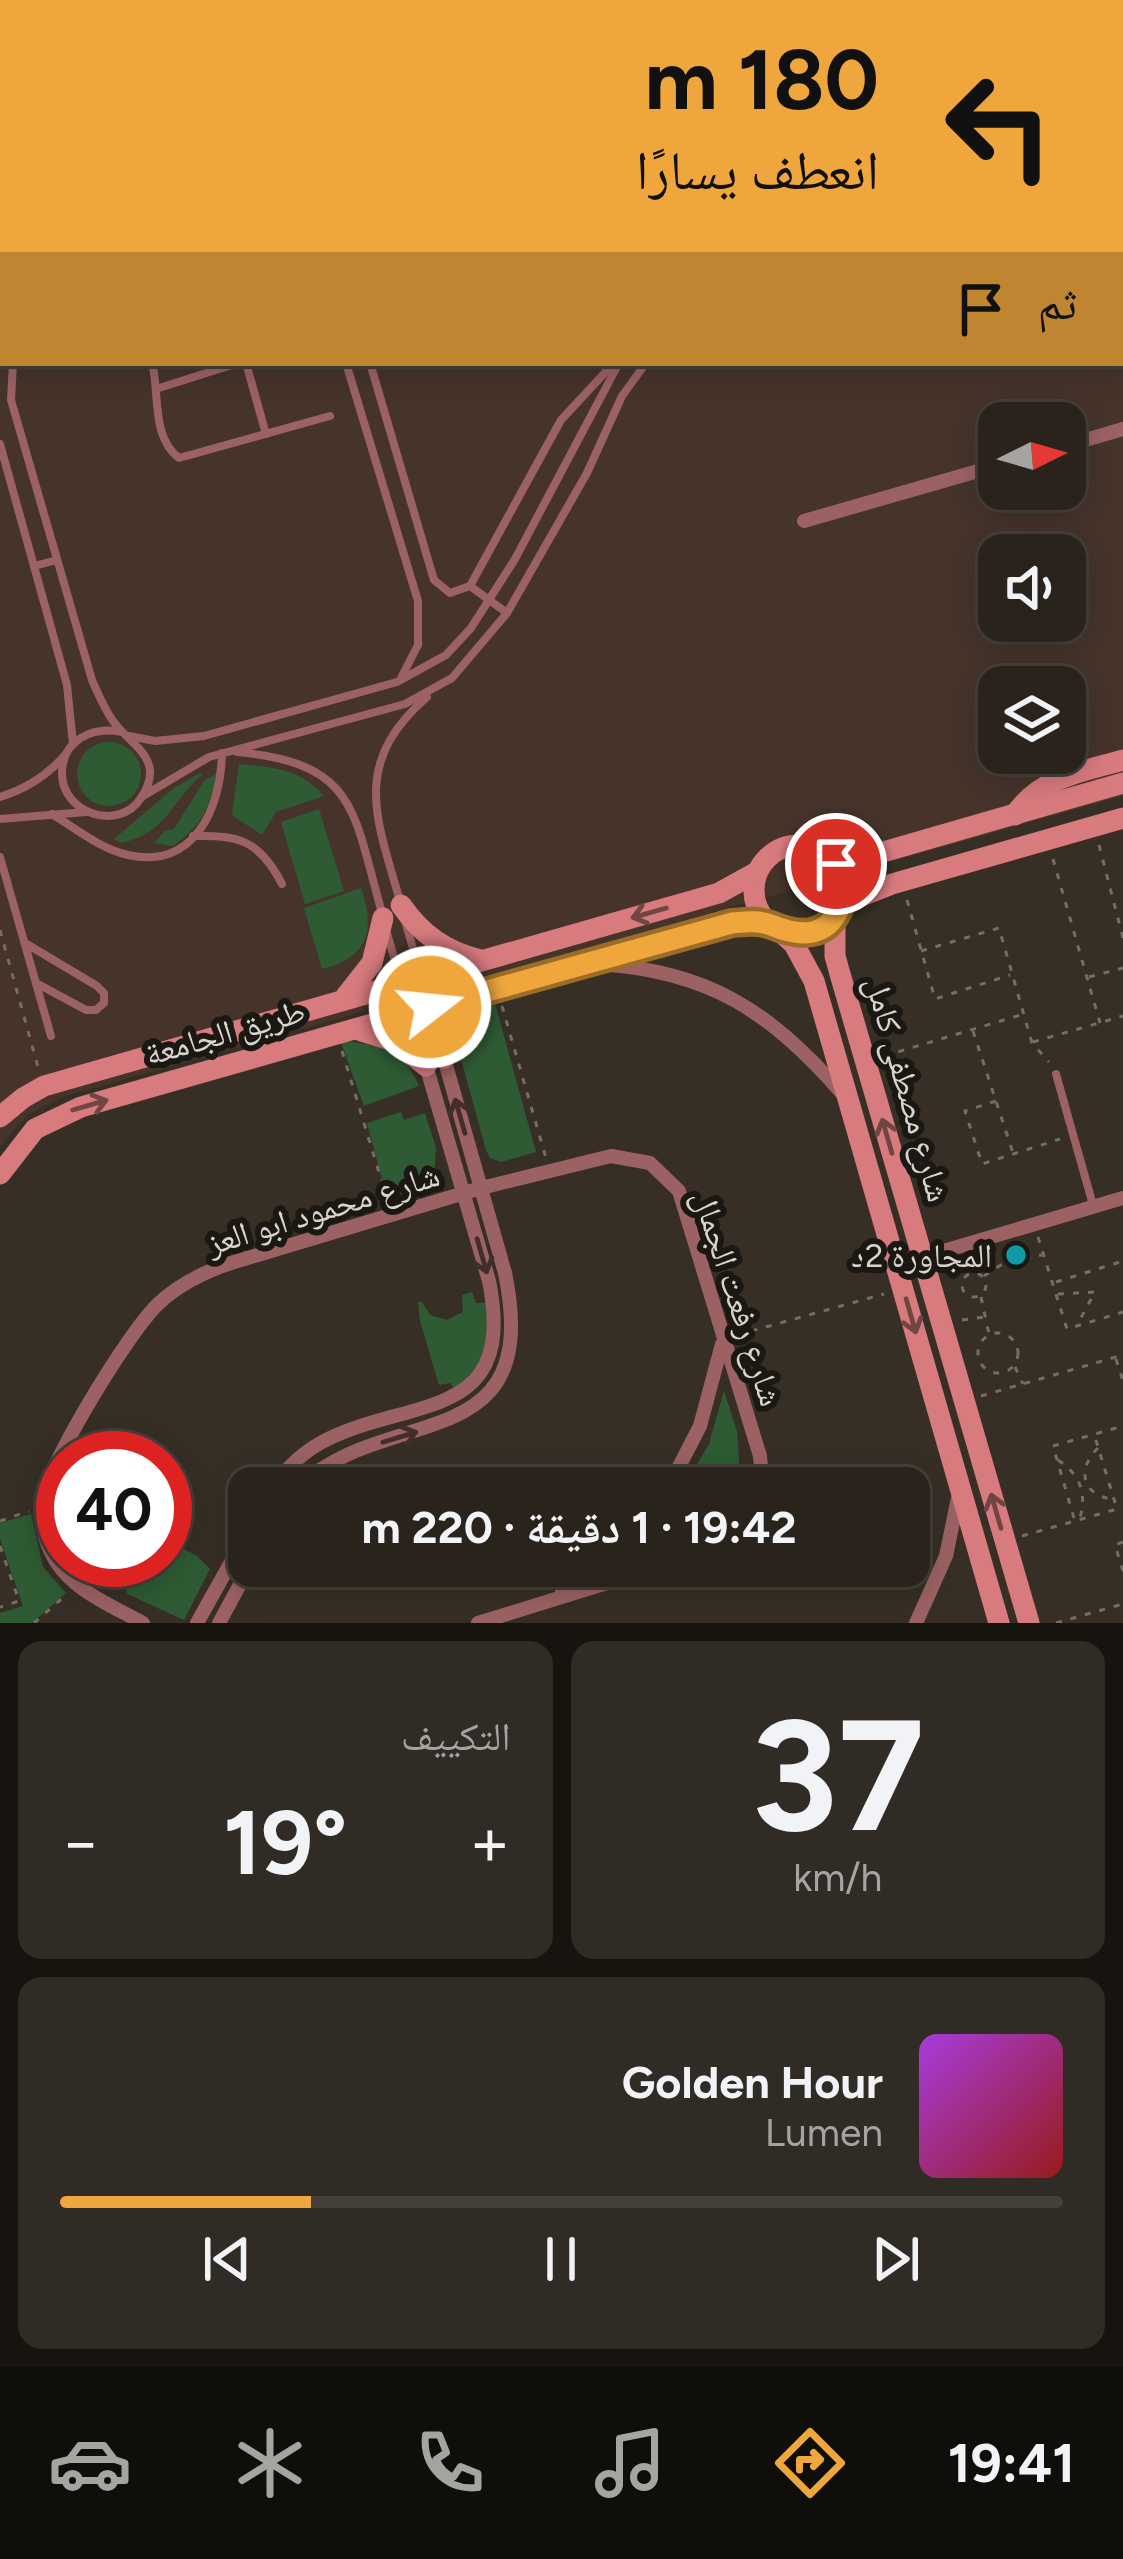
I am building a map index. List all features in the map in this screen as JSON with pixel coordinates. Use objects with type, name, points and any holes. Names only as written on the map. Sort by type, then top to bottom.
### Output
[{"type":"street","points":[[1086,440],[1123,430]]},
{"type":"street","points":[[804,521],[978,471]]},
{"type":"street","points":[[1015,815],[1024,801],[1049,782],[1123,760]]},
{"type":"street","points":[[829,856],[883,852],[1123,783]]},
{"type":"street","points":[[838,910],[841,873],[829,856],[810,846],[787,846],[767,857],[757,872],[755,901],[775,927],[803,934],[826,926],[838,910],[902,881],[1123,818]]},
{"type":"street","name":"طريق الجامعة","points":[[0,1118],[44,1086],[718,893],[757,872]]},
{"type":"street","name":"شارع مصطفى كامل","points":[[838,910],[835,956],[1029,1623]]},
{"type":"street","points":[[343,1000],[372,963],[392,911],[461,956],[481,960]]},
{"type":"street","name":"طريق الجامعة","points":[[0,1174],[23,1141],[65,1112],[712,927],[752,921],[775,927]]},
{"type":"street","name":"شارع مصطفى كامل","points":[[775,927],[794,944],[814,981],[1000,1623]]},
{"type":"street","points":[[588,963],[674,975],[735,1000],[790,1036],[849,1101]]},
{"type":"street","points":[[293,1467],[313,1447],[346,1432],[442,1404],[466,1387],[485,1364],[494,1336],[494,1306],[412,980]]},
{"type":"street","points":[[435,1062],[466,1013],[493,990]]},
{"type":"street","points":[[328,1467],[345,1455],[458,1418],[485,1396],[510,1350],[513,1315],[481,1188],[435,1062],[394,1041],[345,1032]]},
{"type":"street","name":"شارع رفعت الجمال","points":[[481,1188],[611,1156],[650,1163],[666,1175],[686,1210],[761,1467]]},
{"type":"street","name":"شارع محمود ابو العز","points":[[76,1431],[119,1354],[158,1304],[211,1270],[481,1188]]},
{"type":"street","points":[[896,1265],[1123,1198]]},
{"type":"street","points":[[679,1467],[700,1426],[723,1339]]},
{"type":"street","points":[[916,1623],[946,1556],[960,1487]]},
{"type":"street","points":[[197,1623],[228,1568]]},
{"type":"street","points":[[79,1587],[143,1623]]},
{"type":"street","points":[[219,1623],[239,1587]]},
{"type":"street","points":[[556,1597],[569,1587]]},
{"type":"street","points":[[478,1623],[590,1587]]},
{"type":"lane","points":[[13,366],[11,400],[92,680],[126,734],[140,745],[149,770],[143,796]]},
{"type":"lane","points":[[153,366],[159,388],[157,420],[172,454],[179,458],[330,416]]},
{"type":"lane","points":[[159,388],[232,366]]},
{"type":"lane","points":[[243,366],[266,434]]},
{"type":"lane","points":[[347,366],[420,615],[413,659],[397,682]]},
{"type":"lane","points":[[371,366],[434,580],[450,593],[470,586],[560,421],[577,398],[614,366]]},
{"type":"lane","points":[[0,797],[42,777],[95,730],[154,741],[204,736],[397,682],[446,655],[471,628],[548,503],[616,366]]},
{"type":"lane","points":[[412,980],[392,911],[376,817],[375,778],[387,742],[398,726],[466,664],[507,613],[586,472],[622,396],[644,366]]},
{"type":"lane","points":[[0,444],[67,686],[71,747],[64,760],[64,784],[68,796],[86,812]]},
{"type":"lane","points":[[34,566],[57,560]]},
{"type":"lane","points":[[470,586],[507,613]]},
{"type":"lane","points":[[0,819],[86,812],[113,816],[226,752],[405,704],[436,690]]},
{"type":"lane","points":[[52,814],[124,854],[161,855],[178,849],[206,824],[215,807],[226,752]]},
{"type":"lane","points":[[226,752],[302,762],[334,786],[355,820],[392,911],[412,980]]},
{"type":"lane","points":[[193,836],[247,841],[272,865],[282,884]]},
{"type":"lane","points":[[0,857],[51,1036]]},
{"type":"lane","points":[[24,942],[97,986],[104,993],[104,1003],[96,1010],[86,1010],[36,983]]},
{"type":"lane","points":[[1056,1074],[1094,1207]]},
{"type":"path","points":[[1094,826],[1123,938]]},
{"type":"path","points":[[1048,840],[1100,1023]]},
{"type":"path","points":[[902,881],[934,999],[1012,974]]},
{"type":"path","points":[[1116,910],[1123,908]]},
{"type":"path","points":[[921,951],[998,928],[1032,1042],[1056,1074]]},
{"type":"path","points":[[0,930],[44,1086]]},
{"type":"path","points":[[1087,978],[1123,968]]},
{"type":"path","points":[[493,990],[550,1171]]},
{"type":"path","points":[[866,1061],[1024,1014]]},
{"type":"path","points":[[1032,1042],[1122,1019]]},
{"type":"path","points":[[972,1029],[1014,1154]]},
{"type":"path","points":[[345,1032],[392,1215]]},
{"type":"path","points":[[996,1101],[965,1111],[982,1164],[1073,1135]]},
{"type":"path","points":[[1034,1224],[1067,1329],[1123,1312]]},
{"type":"path","points":[[982,1277],[1007,1261],[1044,1255]]},
{"type":"path","points":[[1053,1283],[1123,1262]]},
{"type":"path","points":[[981,1295],[971,1297],[962,1284],[973,1274],[982,1277],[986,1286],[981,1295],[989,1335]]},
{"type":"path","points":[[723,1339],[903,1288]]},
{"type":"path","points":[[1056,1295],[1095,1292],[1075,1327]]},
{"type":"path","points":[[940,1318],[983,1317]]},
{"type":"path","points":[[989,1335],[979,1349],[983,1366],[999,1373],[1015,1365]]},
{"type":"path","points":[[989,1335],[1007,1335],[1016,1342],[1015,1365],[1023,1384]]},
{"type":"path","points":[[964,1401],[1123,1355]]},
{"type":"path","points":[[1116,1357],[1123,1381]]},
{"type":"path","points":[[1077,1521],[1053,1446],[1123,1426]]},
{"type":"path","points":[[1005,1540],[1117,1509],[1094,1434]]},
{"type":"path","points":[[1098,1448],[1087,1458],[1083,1473],[1088,1487],[1099,1497],[1114,1499]]},
{"type":"path","points":[[1057,1460],[1072,1469],[1082,1484],[1084,1502],[1077,1521]]},
{"type":"path","points":[[0,1521],[36,1509]]},
{"type":"path","points":[[1123,1543],[1115,1545],[1123,1570]]},
{"type":"path","points":[[0,1546],[19,1601],[0,1607]]},
{"type":"path","points":[[34,1623],[76,1587]]},
{"type":"path","points":[[1056,1623],[1123,1604]]},
{"type":"shaded area","points":[[0,366],[1123,366],[1123,796],[62,1097],[29,1114],[0,1146]]},
{"type":"green space","points":[[109,742],[132,751],[141,774],[132,797],[109,806],[86,797],[77,774],[86,751]]},
{"type":"green space","points":[[239,764],[296,775],[324,796],[276,812],[262,835],[232,815]]},
{"type":"green space","points":[[220,771],[192,830],[173,846],[154,843],[174,829],[204,781]]},
{"type":"green space","points":[[200,773],[150,831],[122,843],[114,839],[174,788]]},
{"type":"green space","points":[[319,809],[344,891],[305,904],[281,822]]},
{"type":"green space","points":[[361,888],[368,917],[364,940],[350,958],[322,969],[304,908]]},
{"type":"green space","points":[[494,1000],[536,1152],[501,1162],[490,1158],[486,1150],[459,1052],[481,1012]]},
{"type":"green space","points":[[340,1040],[397,1055],[419,1086],[364,1106]]},
{"type":"green space","points":[[401,1112],[404,1120],[425,1113],[436,1148],[434,1175],[387,1198],[367,1123]]},
{"type":"green space","points":[[472,1292],[476,1303],[490,1302],[484,1351],[473,1371],[454,1388],[450,1383],[439,1385],[418,1302],[430,1315],[447,1320],[463,1312],[462,1295]]},
{"type":"green space","points":[[724,1391],[737,1431],[740,1467],[695,1467],[709,1444]]},
{"type":"green space","points":[[31,1514],[36,1587],[61,1587],[66,1593],[32,1623],[0,1623],[0,1613],[23,1606],[0,1539],[0,1523]]},
{"type":"green space","points":[[192,1553],[210,1569],[184,1620],[127,1594],[126,1587],[192,1587]]},
{"type":"place","name":"المجاورة 2د","points":[[1016,1255]]},
{"type":"route","points":[[430,1007],[732,923],[752,921],[791,934],[815,932],[826,926],[841,904],[843,883],[836,864]]}]
